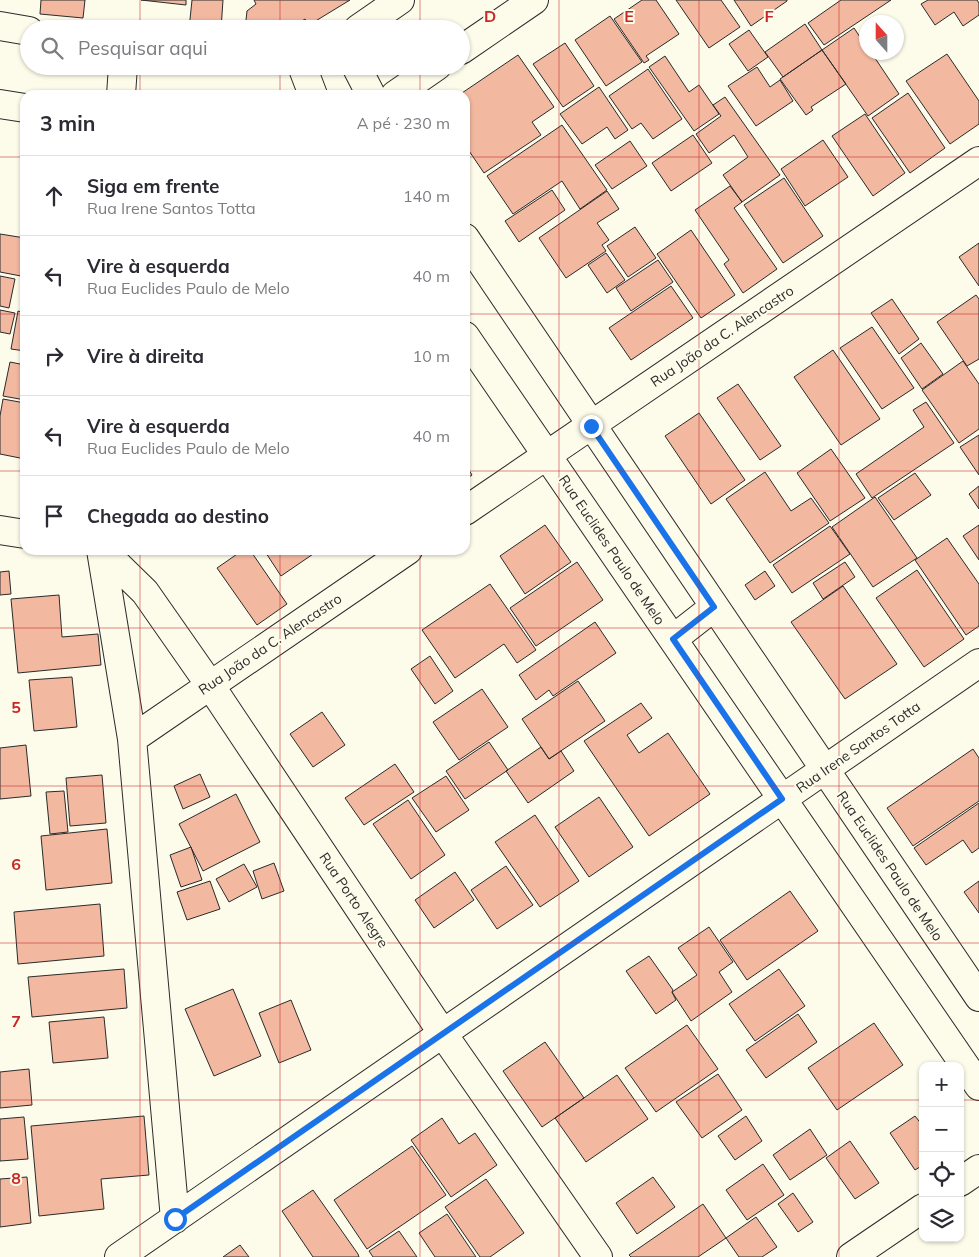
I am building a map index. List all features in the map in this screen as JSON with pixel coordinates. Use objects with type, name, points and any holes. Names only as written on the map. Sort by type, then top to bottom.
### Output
[{"type":"street","points":[[371,20],[400,0]]},
{"type":"street","points":[[470,44],[534,0]]},
{"type":"street","points":[[0,26],[20,29]]},
{"type":"street","points":[[121,90],[122,75]]},
{"type":"street","points":[[305,75],[311,90]]},
{"type":"street","points":[[361,75],[368,90]]},
{"type":"street","points":[[402,90],[424,75]]},
{"type":"street","points":[[0,104],[20,107]]},
{"type":"street","name":"Rua João da C. Alencastro","points":[[470,508],[979,161]]},
{"type":"street","name":"Rua Euclides Paulo de Melo","points":[[470,245],[979,997]]},
{"type":"street","name":"Rua Euclides Paulo de Melo","points":[[470,343],[979,1086]]},
{"type":"street","points":[[0,530],[20,533]]},
{"type":"street","name":"Rua Porto Alegre","points":[[102,555],[132,739],[175,1219]]},
{"type":"street","name":"Rua Porto Alegre","points":[[106,555],[145,592],[210,685],[443,1034],[598,1257]]},
{"type":"street","name":"Rua João da C. Alencastro","points":[[132,739],[401,555]]},
{"type":"street","points":[[673,639],[714,607]]},
{"type":"street","name":"Rua Irene Santos Totta","points":[[119,1257],[979,664]]},
{"type":"street","points":[[964,1179],[979,1169]]},
{"type":"street","points":[[851,1257],[919,1211]]},
{"type":"building","points":[[41,0],[85,0],[83,18],[40,14]]},
{"type":"building","points":[[141,0],[186,0],[186,5]]},
{"type":"building","points":[[192,0],[223,0],[222,20],[190,20]]},
{"type":"building","points":[[254,0],[350,0],[317,20],[246,20],[247,11],[256,4]]},
{"type":"building","points":[[642,0],[656,0],[679,34],[646,56],[649,60],[644,63],[614,19]]},
{"type":"building","points":[[676,0],[721,0],[740,27],[709,48]]},
{"type":"building","points":[[734,0],[787,0],[787,1],[751,26]]},
{"type":"building","points":[[841,0],[891,0],[869,15],[859,15],[859,21],[824,45],[808,23]]},
{"type":"building","points":[[928,0],[977,0],[979,3],[979,15],[963,26],[954,12],[935,25],[921,4]]},
{"type":"building","points":[[610,16],[642,62],[606,86],[575,40]]},
{"type":"building","points":[[805,24],[822,50],[783,77],[765,52]]},
{"type":"building","points":[[854,28],[859,36],[859,60],[876,60],[899,94],[868,116],[822,50]]},
{"type":"building","points":[[749,30],[768,57],[748,71],[729,44]]},
{"type":"building","points":[[565,43],[594,86],[563,107],[533,64]]},
{"type":"building","points":[[822,50],[846,84],[811,107],[813,110],[806,115],[780,79]]},
{"type":"building","points":[[947,54],[979,101],[979,124],[950,144],[906,81]]},
{"type":"building","points":[[518,55],[554,107],[532,122],[541,135],[484,173],[470,152],[470,90],[466,90]]},
{"type":"building","points":[[665,56],[689,92],[699,85],[719,114],[694,131],[649,67]]},
{"type":"building","points":[[757,67],[770,87],[780,80],[793,101],[756,126],[728,86]]},
{"type":"building","points":[[648,69],[682,119],[653,139],[641,123],[632,129],[609,96]]},
{"type":"building","points":[[599,87],[628,130],[615,139],[607,127],[582,144],[560,114]]},
{"type":"building","points":[[908,93],[945,148],[910,173],[872,118]]},
{"type":"building","points":[[725,97],[780,175],[742,202],[723,175],[748,157],[734,135],[709,153],[696,134],[721,116],[713,105]]},
{"type":"building","points":[[865,114],[905,173],[873,196],[832,136]]},
{"type":"building","points":[[562,125],[607,190],[580,209],[562,181],[513,214],[487,176]]},
{"type":"building","points":[[693,135],[712,163],[671,191],[652,163]]},
{"type":"building","points":[[823,140],[848,177],[805,206],[781,169]]},
{"type":"building","points":[[630,141],[647,166],[612,189],[595,165]]},
{"type":"building","points":[[784,178],[823,236],[783,263],[744,205]]},
{"type":"building","points":[[730,186],[742,202],[734,208],[777,269],[743,293],[724,264],[729,260],[695,210]]},
{"type":"building","points":[[552,190],[565,210],[519,242],[505,221]]},
{"type":"building","points":[[607,191],[619,209],[597,223],[609,240],[602,245],[606,251],[566,278],[539,238]]},
{"type":"building","points":[[635,227],[656,258],[628,277],[607,246]]},
{"type":"building","points":[[691,230],[735,295],[701,318],[657,254]]},
{"type":"building","points":[[0,234],[20,237],[20,276],[0,272]]},
{"type":"building","points":[[979,243],[979,286],[959,257]]},
{"type":"building","points":[[606,253],[625,280],[607,293],[588,265]]},
{"type":"building","points":[[658,260],[673,282],[631,311],[616,288]]},
{"type":"building","points":[[0,276],[15,279],[9,308],[0,306]]},
{"type":"building","points":[[671,286],[693,318],[631,360],[609,328]]},
{"type":"building","points":[[976,295],[979,299],[979,359],[967,366],[937,322]]},
{"type":"building","points":[[892,299],[919,339],[899,354],[871,313]]},
{"type":"building","points":[[0,310],[15,313],[10,334],[0,332]]},
{"type":"building","points":[[18,311],[20,312],[20,350],[11,349]]},
{"type":"building","points":[[872,327],[914,388],[882,409],[840,348]]},
{"type":"building","points":[[921,343],[943,374],[922,389],[901,358]]},
{"type":"building","points":[[833,350],[880,419],[841,445],[794,377]]},
{"type":"building","points":[[963,361],[979,384],[979,429],[959,443],[922,390]]},
{"type":"building","points":[[10,362],[20,364],[20,399],[3,396]]},
{"type":"building","points":[[738,384],[781,446],[760,460],[717,398]]},
{"type":"building","points":[[3,399],[20,402],[20,458],[0,454],[0,416]]},
{"type":"building","points":[[926,402],[954,443],[872,498],[856,474],[924,427],[913,410]]},
{"type":"building","points":[[699,413],[745,480],[711,504],[665,436]]},
{"type":"building","points":[[979,435],[979,475],[960,447]]},
{"type":"building","points":[[831,449],[865,498],[830,521],[797,473]]},
{"type":"building","points":[[765,472],[791,511],[811,498],[829,523],[770,563],[726,499]]},
{"type":"building","points":[[915,473],[931,495],[894,520],[878,498]]},
{"type":"building","points":[[979,486],[979,509],[969,494]]},
{"type":"building","points":[[875,497],[917,558],[873,587],[832,527]]},
{"type":"building","points":[[545,525],[571,562],[525,594],[500,556]]},
{"type":"building","points":[[979,525],[979,560],[963,536]]},
{"type":"building","points":[[830,526],[850,554],[792,593],[773,565]]},
{"type":"building","points":[[947,538],[979,584],[979,626],[966,635],[915,560]]},
{"type":"building","points":[[236,555],[253,555],[287,604],[257,625],[217,568]]},
{"type":"building","points":[[267,555],[312,555],[281,576]]},
{"type":"building","points":[[577,562],[603,600],[536,646],[510,608]]},
{"type":"building","points":[[845,562],[855,577],[823,599],[813,583]]},
{"type":"building","points":[[917,570],[964,639],[924,667],[876,598]]},
{"type":"building","points":[[9,571],[11,594],[0,595],[0,572]]},
{"type":"building","points":[[765,571],[775,586],[755,600],[745,585]]},
{"type":"building","points":[[490,584],[536,650],[517,663],[504,644],[455,678],[422,630]]},
{"type":"building","points":[[843,586],[897,664],[845,699],[791,622]]},
{"type":"building","points":[[59,595],[62,637],[98,634],[101,665],[18,673],[11,599]]},
{"type":"building","points":[[595,622],[616,653],[553,696],[549,690],[536,700],[519,675]]},
{"type":"building","points":[[430,656],[453,691],[435,704],[411,669]]},
{"type":"building","points":[[72,677],[77,727],[34,731],[29,680]]},
{"type":"building","points":[[578,681],[605,721],[549,759],[522,719]]},
{"type":"building","points":[[482,689],[508,727],[459,760],[433,722]]},
{"type":"building","points":[[641,703],[652,718],[627,735],[639,753],[668,733],[710,794],[649,836],[584,741]]},
{"type":"building","points":[[322,712],[345,745],[313,767],[290,734]]},
{"type":"building","points":[[489,742],[508,770],[465,799],[446,771]]},
{"type":"building","points":[[26,745],[31,796],[0,799],[0,748]]},
{"type":"building","points":[[541,747],[549,759],[561,751],[574,771],[528,803],[506,771]]},
{"type":"building","points":[[973,749],[979,758],[979,801],[913,846],[887,808]]},
{"type":"building","points":[[395,764],[414,792],[364,825],[345,798]]},
{"type":"building","points":[[200,774],[210,797],[183,809],[174,786]]},
{"type":"building","points":[[102,775],[106,823],[70,826],[66,778]]},
{"type":"building","points":[[446,776],[469,810],[436,832],[412,798]]},
{"type":"building","points":[[64,791],[68,832],[50,834],[46,792]]},
{"type":"building","points":[[236,794],[260,842],[203,871],[179,824]]},
{"type":"building","points":[[599,797],[633,847],[589,877],[555,827]]},
{"type":"building","points":[[408,800],[445,855],[411,879],[373,824]]},
{"type":"building","points":[[979,803],[979,848],[972,853],[963,840],[926,865],[914,848]]},
{"type":"building","points":[[535,815],[579,881],[540,907],[495,842]]},
{"type":"building","points":[[107,829],[112,883],[46,890],[41,836]]},
{"type":"building","points":[[191,847],[202,880],[181,887],[170,855]]},
{"type":"building","points":[[274,863],[284,891],[262,899],[253,871]]},
{"type":"building","points":[[244,864],[257,887],[229,902],[216,879]]},
{"type":"building","points":[[506,866],[533,905],[497,929],[471,890]]},
{"type":"building","points":[[455,872],[474,900],[434,928],[415,900]]},
{"type":"building","points":[[210,881],[220,909],[187,920],[177,892]]},
{"type":"building","points":[[979,881],[979,913],[964,892]]},
{"type":"building","points":[[790,891],[818,931],[747,980],[720,940]]},
{"type":"building","points":[[100,904],[104,956],[18,964],[14,912]]},
{"type":"building","points":[[709,927],[733,962],[719,972],[732,992],[691,1021],[672,992],[697,975],[678,948]]},
{"type":"building","points":[[649,956],[673,990],[672,992],[676,1000],[656,1014],[626,971]]},
{"type":"building","points":[[124,969],[127,1008],[32,1017],[28,977]]},
{"type":"building","points":[[779,969],[805,1006],[755,1041],[729,1004]]},
{"type":"building","points":[[233,989],[261,1056],[214,1076],[185,1009]]},
{"type":"building","points":[[291,1000],[311,1050],[279,1063],[259,1013]]},
{"type":"building","points":[[798,1014],[817,1042],[766,1078],[746,1050]]},
{"type":"building","points":[[104,1017],[108,1058],[53,1063],[49,1022]]},
{"type":"building","points":[[874,1023],[903,1065],[837,1110],[808,1068]]},
{"type":"building","points":[[687,1025],[718,1069],[656,1112],[625,1068]]},
{"type":"building","points":[[545,1042],[584,1098],[542,1127],[503,1071]]},
{"type":"building","points":[[29,1069],[32,1105],[0,1108],[0,1072]]},
{"type":"building","points":[[718,1074],[742,1110],[702,1138],[676,1102]]},
{"type":"building","points":[[617,1075],[648,1119],[586,1162],[555,1118]]},
{"type":"building","points":[[144,1116],[149,1175],[101,1179],[104,1209],[39,1216],[31,1126]]},
{"type":"building","points":[[746,1116],[762,1141],[735,1160],[718,1136]]},
{"type":"building","points":[[915,1116],[919,1121],[919,1168],[915,1170],[890,1133]]},
{"type":"building","points":[[24,1117],[28,1159],[0,1161],[0,1119]]},
{"type":"building","points":[[442,1118],[459,1144],[475,1133],[497,1165],[451,1197],[411,1140]]},
{"type":"building","points":[[810,1129],[827,1155],[790,1180],[773,1155]]},
{"type":"building","points":[[850,1141],[879,1183],[855,1199],[826,1158]]},
{"type":"building","points":[[412,1146],[446,1195],[367,1249],[334,1200]]},
{"type":"building","points":[[763,1164],[784,1195],[747,1220],[726,1190]]},
{"type":"building","points":[[27,1177],[31,1223],[0,1227],[0,1179]]},
{"type":"building","points":[[653,1177],[675,1207],[637,1234],[616,1203]]},
{"type":"building","points":[[486,1179],[524,1233],[490,1257],[480,1257],[445,1207]]},
{"type":"building","points":[[313,1190],[359,1257],[313,1257],[282,1211]]},
{"type":"building","points":[[793,1193],[813,1222],[798,1232],[778,1204]]},
{"type":"building","points":[[703,1204],[726,1238],[698,1257],[631,1257],[629,1255]]},
{"type":"building","points":[[447,1214],[476,1257],[435,1257],[419,1233]]},
{"type":"building","points":[[756,1217],[777,1247],[762,1257],[739,1257],[726,1238]]},
{"type":"building","points":[[399,1231],[417,1257],[373,1257],[369,1251]]},
{"type":"building","points":[[240,1245],[249,1257],[223,1257]]},
{"type":"route","points":[[175,1219],[782,799],[673,639],[714,607],[591,426]]}]
